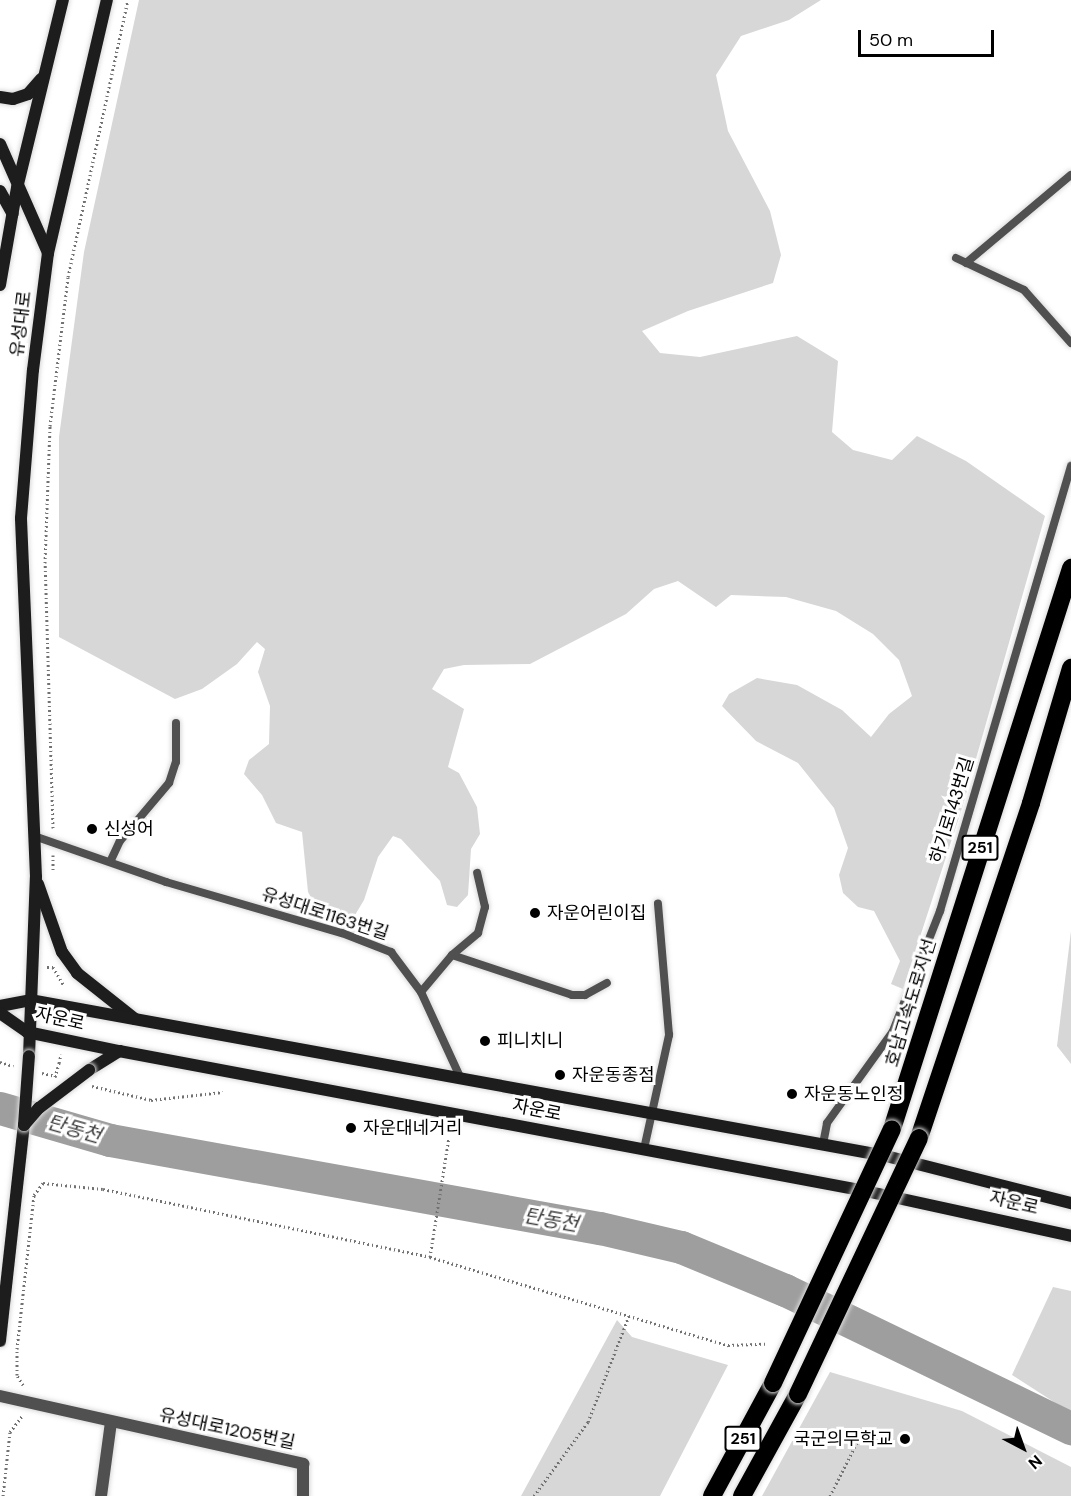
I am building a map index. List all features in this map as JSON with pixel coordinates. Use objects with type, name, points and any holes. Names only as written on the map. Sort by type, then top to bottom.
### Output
[{"type":"highway","name":"호남고속도로지선","points":[[712,1496],[773,1383],[892,1129],[1071,568]]},
{"type":"highway","name":"251","points":[[742,1496],[798,1394],[919,1138],[1031,803],[1071,668]]},
{"type":"street","name":"유성대로","points":[[0,285],[17,188],[42,78],[63,0]]},
{"type":"street","name":"유성대로","points":[[0,1341],[24,1125],[36,877],[21,518],[48,252],[107,0]]},
{"type":"street","points":[[0,97],[13,99],[28,94],[42,78]]},
{"type":"street","points":[[0,144],[17,188],[48,252]]},
{"type":"street","points":[[0,191],[13,214]]},
{"type":"street","points":[[36,877],[63,952],[77,973],[136,1020]]},
{"type":"street","name":"자운로","points":[[0,1006],[30,1000],[823,1144],[886,1156],[1071,1203]]},
{"type":"street","name":"자운로","points":[[0,1013],[27,1032],[1023,1223],[1071,1236]]},
{"type":"street","points":[[24,1125],[39,1108],[119,1051]]},
{"type":"street","name":"유성대로1205번길","points":[[0,1396],[303,1464],[303,1496]]},
{"type":"street","points":[[101,1496],[111,1422]]},
{"type":"lane","points":[[966,263],[1071,175]]},
{"type":"lane","points":[[956,258],[1024,290],[1071,343]]},
{"type":"lane","name":"하기로143번길","points":[[823,1144],[827,1123],[893,1031],[940,911],[1071,466]]},
{"type":"lane","points":[[111,860],[120,841],[169,783],[176,762],[176,723]]},
{"type":"lane","name":"유성대로1163번길","points":[[34,836],[111,860],[166,882],[342,933],[391,952],[421,992],[461,1079]]},
{"type":"lane","points":[[421,992],[452,955],[478,933],[484,908],[477,873]]},
{"type":"lane","points":[[644,1149],[669,1035],[658,903]]},
{"type":"lane","points":[[452,955],[572,996],[585,995],[608,983]]},
{"type":"path","points":[[52,877],[45,563],[50,426],[68,277],[128,0]]},
{"type":"path","points":[[46,966],[53,967],[68,995]]},
{"type":"path","points":[[63,984],[68,980]]},
{"type":"path","points":[[59,1063],[61,1054]]},
{"type":"path","points":[[0,1062],[22,1068]]},
{"type":"path","points":[[33,1070],[65,1078]]},
{"type":"path","points":[[85,1084],[151,1100],[223,1092]]},
{"type":"path","points":[[430,1257],[449,1137]]},
{"type":"path","points":[[24,1387],[17,1375],[18,1349],[34,1195],[43,1183],[103,1189],[430,1257],[728,1345],[765,1344]]},
{"type":"path","points":[[534,1496],[588,1422],[629,1316]]},
{"type":"path","points":[[3,1496],[10,1432],[19,1419]]},
{"type":"path","points":[[830,1496],[862,1433]]},
{"type":"shaded area","points":[[139,0],[821,0],[789,20],[741,36],[716,75],[728,131],[770,211],[781,255],[773,283],[688,311],[642,331],[660,353],[700,357],[797,336],[838,361],[832,432],[853,450],[892,460],[917,436],[966,461],[1045,516],[962,808],[903,989],[891,984],[900,961],[874,911],[858,907],[843,893],[839,875],[848,848],[834,808],[798,763],[756,741],[722,706],[729,694],[757,678],[797,685],[842,710],[871,737],[889,714],[912,696],[899,660],[873,634],[836,611],[786,597],[731,595],[716,607],[678,581],[654,589],[626,614],[530,664],[464,665],[444,669],[432,689],[464,709],[448,767],[459,773],[477,807],[480,834],[471,849],[468,895],[457,907],[447,905],[440,881],[401,839],[393,836],[378,857],[364,900],[355,915],[342,919],[319,912],[308,892],[302,832],[276,823],[262,795],[244,774],[249,760],[269,744],[270,706],[258,672],[265,649],[257,642],[237,664],[202,689],[175,699],[59,637],[59,437],[84,252]]},
{"type":"shaded area","points":[[1071,931],[1071,1064],[1057,1046]]},
{"type":"shaded area","points":[[1053,1287],[1071,1291],[1071,1413],[1012,1375]]},
{"type":"shaded area","points":[[617,1320],[632,1337],[728,1365],[660,1496],[521,1496]]},
{"type":"shaded area","name":"국군의무학교","points":[[830,1372],[962,1411],[1071,1467],[1071,1496],[762,1496]]},
{"type":"waterway","name":"탄동천","points":[[0,1108],[110,1140],[600,1228],[681,1247],[785,1290],[1071,1428]]},
{"type":"place","name":"신성어","points":[[92,829]]},
{"type":"place","name":"자운어린이집","points":[[535,913]]},
{"type":"place","name":"피니치니","points":[[485,1041]]},
{"type":"place","name":"자운동종점","points":[[560,1075]]},
{"type":"place","name":"자운동노인정","points":[[792,1094]]},
{"type":"place","name":"자운대네거리","points":[[351,1128]]},
{"type":"place","name":"국군의무학교","points":[[905,1439]]}]
